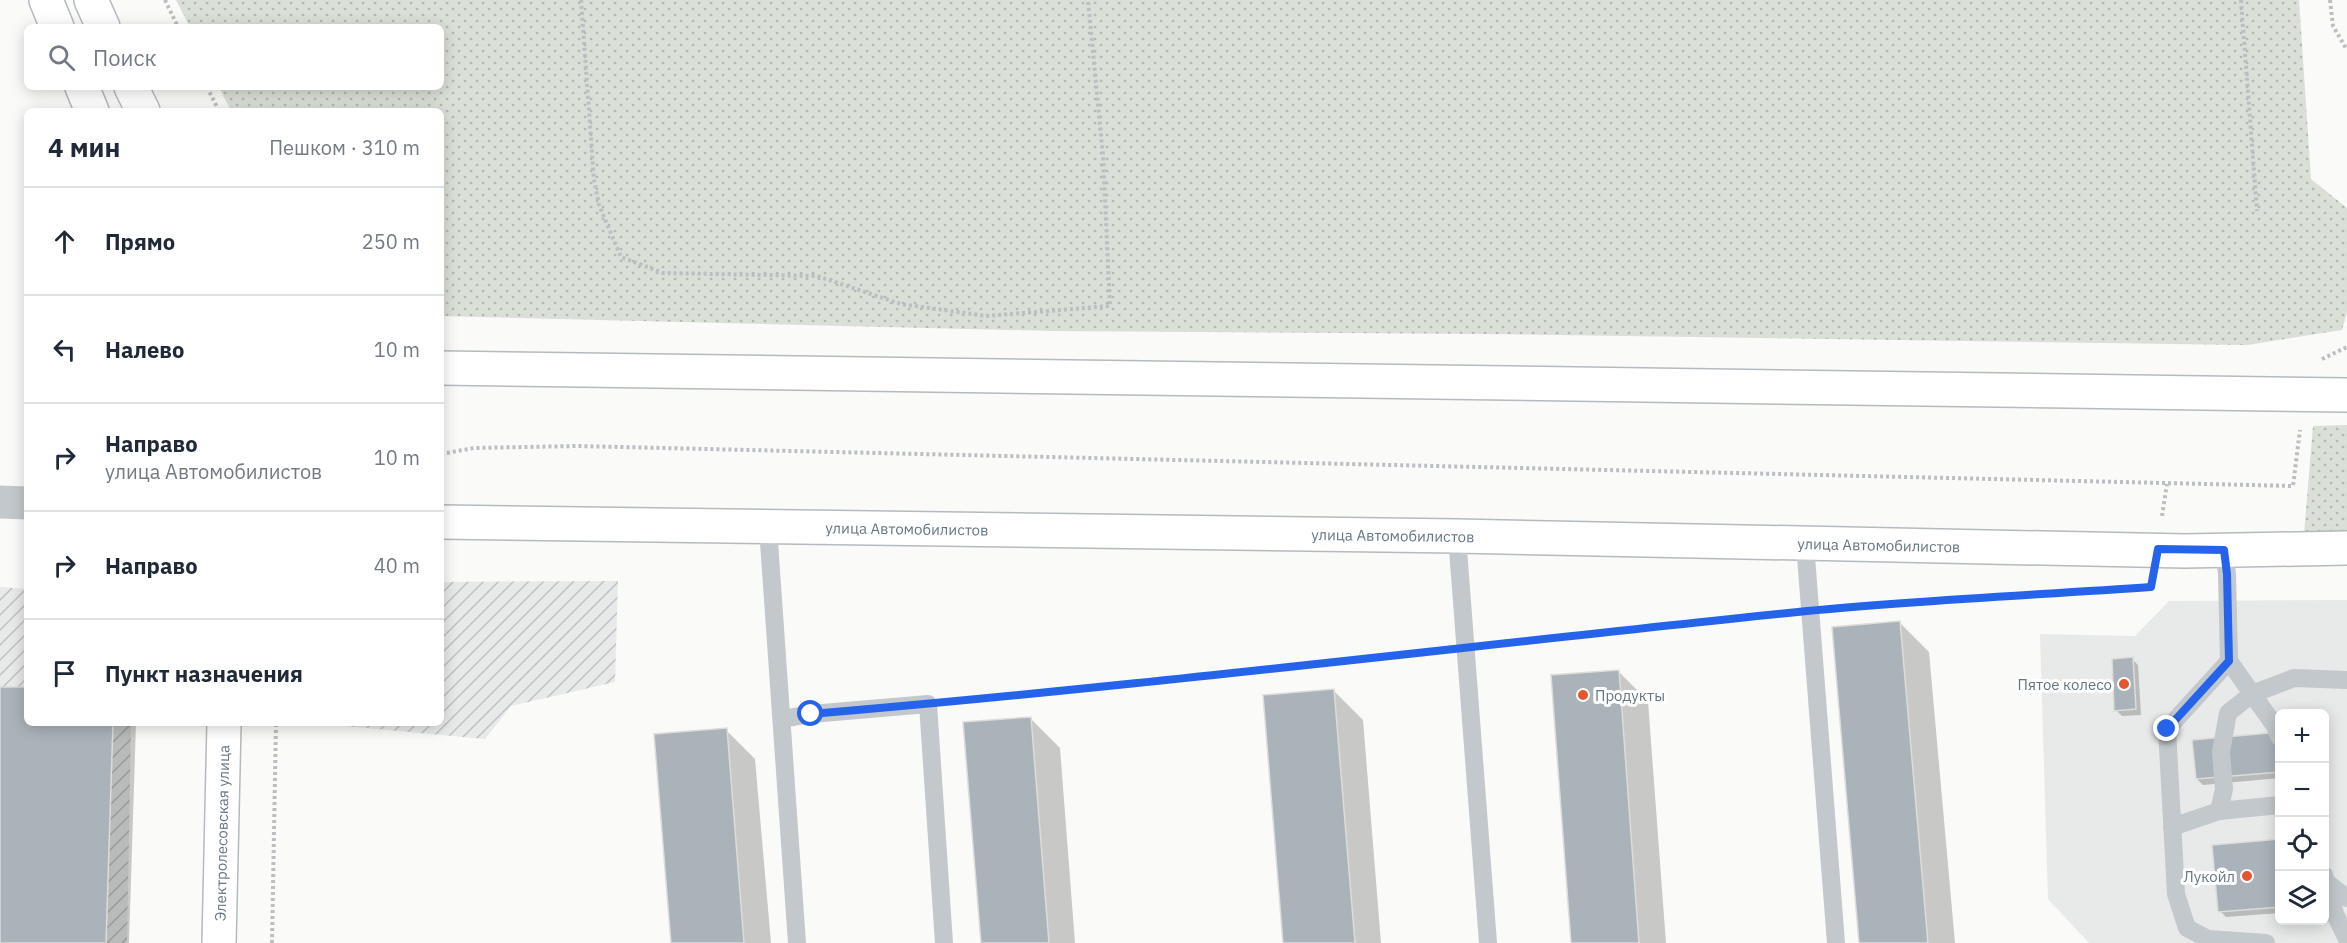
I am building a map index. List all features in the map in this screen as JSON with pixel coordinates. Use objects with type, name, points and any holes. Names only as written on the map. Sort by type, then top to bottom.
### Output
[{"type":"main road","points":[[46,0],[56,24]]},
{"type":"main road","points":[[91,0],[102,24]]},
{"type":"main road","points":[[83,90],[91,108]]},
{"type":"main road","points":[[132,90],[141,108]]},
{"type":"main road","points":[[444,368],[2347,395]]},
{"type":"main road","name":"улица Автомобилистов","points":[[444,522],[1457,536],[2224,550],[2347,548]]},
{"type":"main road","name":"Электролесовская улица","points":[[219,943],[224,726]]},
{"type":"street","points":[[0,502],[24,503]]},
{"type":"lane","points":[[768,528],[797,943]]},
{"type":"lane","points":[[1457,536],[1488,943]]},
{"type":"lane","points":[[1805,544],[1836,943]]},
{"type":"lane","points":[[2224,550],[2227,574],[2229,661],[2275,726]]},
{"type":"lane","points":[[2229,661],[2167,729],[2176,894],[2187,928],[2208,939],[2266,943]]},
{"type":"lane","points":[[2219,811],[2224,789],[2221,752],[2228,713],[2252,694],[2294,678],[2347,680]]},
{"type":"lane","points":[[782,719],[811,714],[928,704],[944,943]]},
{"type":"lane","points":[[2172,827],[2219,811],[2275,805]]},
{"type":"lane","points":[[2329,884],[2347,898]]},
{"type":"lane","points":[[2329,894],[2335,914],[2347,939]]},
{"type":"path","points":[[165,0],[177,24]]},
{"type":"path","points":[[581,0],[594,180],[599,205],[621,257],[663,273],[817,276],[901,304],[986,316],[1110,306],[1103,156],[1088,0]]},
{"type":"path","points":[[2241,0],[2257,212]]},
{"type":"path","points":[[2330,0],[2333,26],[2347,50]]},
{"type":"path","points":[[208,90],[218,108]]},
{"type":"path","points":[[444,453],[474,448],[578,446],[2293,486],[2304,396]]},
{"type":"path","points":[[928,704],[1810,611],[2151,587],[2158,549]]},
{"type":"path","points":[[272,943],[276,726]]},
{"type":"shaded area","points":[[176,0],[2299,0],[2311,179],[2347,208],[2347,312],[2342,330],[2247,345],[1485,334],[1052,331],[444,316],[444,108],[230,108],[220,90],[444,90],[444,24],[188,24]]},
{"type":"shaded area","points":[[2347,425],[2347,534],[2304,534],[2313,426]]},
{"type":"shaded area","points":[[618,581],[615,682],[511,706],[485,739],[344,726],[444,726],[444,582]]},
{"type":"shaded area","points":[[0,587],[24,589],[24,726],[131,726],[127,943],[0,943]]},
{"type":"shaded area","points":[[2347,600],[2347,943],[2089,943],[2048,899],[2040,634],[2135,636],[2169,601]]},
{"type":"building","points":[[1900,621],[1928,943],[1859,943],[1832,627]]},
{"type":"building","name":"Пятое колесо","points":[[2133,657],[2136,709],[2114,711],[2112,659]]},
{"type":"building","points":[[1619,670],[1639,943],[1571,943],[1551,675]]},
{"type":"building","points":[[0,687],[24,687],[24,726],[113,726],[106,943],[0,943]]},
{"type":"building","points":[[1334,689],[1355,943],[1283,943],[1263,695]]},
{"type":"building","points":[[1031,717],[1049,943],[981,943],[963,722]]},
{"type":"building","points":[[727,728],[744,943],[671,943],[654,734]]},
{"type":"building","points":[[2275,732],[2275,772],[2196,779],[2192,740]]},
{"type":"building","name":"Лукойл","points":[[2275,839],[2275,907],[2218,912],[2212,845]]},
{"type":"place","name":"Пятое колесо","points":[[2124,684]]},
{"type":"place","name":"Продукты","points":[[1583,695]]},
{"type":"place","name":"Лукойл","points":[[2247,876]]},
{"type":"route","points":[[811,714],[1466,649],[1810,611],[2151,587],[2158,549],[2224,550],[2227,574],[2229,661],[2167,729]]}]
